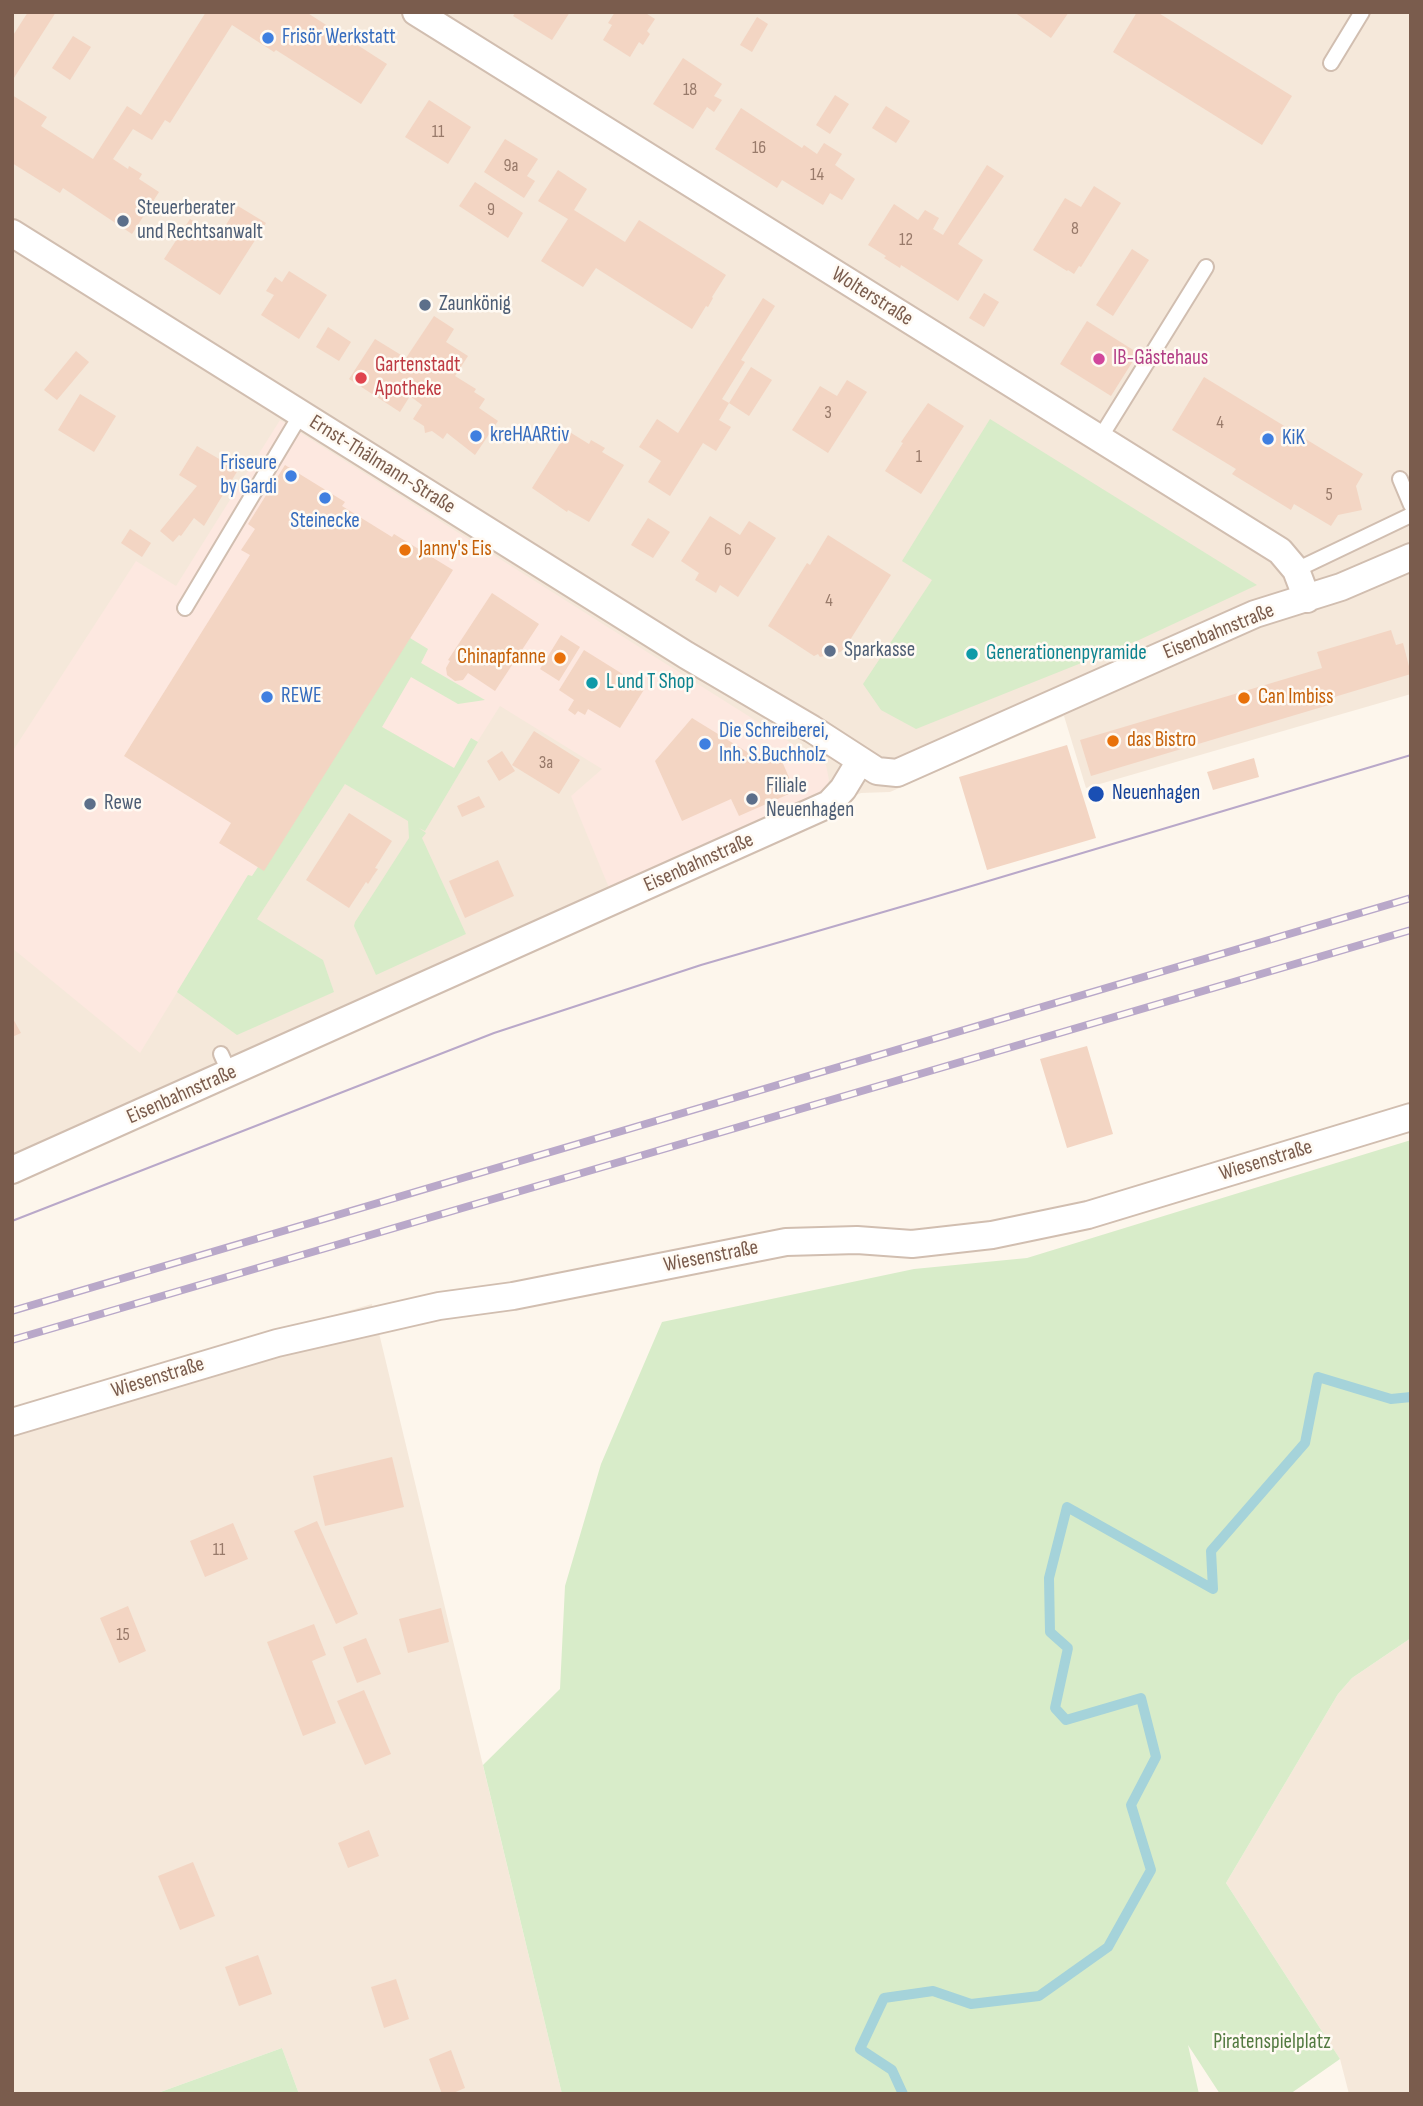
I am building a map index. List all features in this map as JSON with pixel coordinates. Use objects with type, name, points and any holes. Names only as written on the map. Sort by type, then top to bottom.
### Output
[{"type":"street","name":"Wolterstraße","points":[[416,12],[1280,551],[1296,569],[1307,599]]},
{"type":"street","name":"Ernst-Thälmann-Straße","points":[[12,233],[674,648],[812,729],[860,761]]},
{"type":"street","name":"Eisenbahnstraße","points":[[12,1170],[226,1064],[829,804],[860,761],[877,771],[897,773],[1255,614],[1341,587],[1411,557]]},
{"type":"street","name":"Wiesenstraße","points":[[12,1422],[277,1343],[439,1306],[513,1296],[786,1242],[857,1240],[912,1244],[992,1235],[1088,1215],[1411,1117]]},
{"type":"lane","points":[[1331,63],[1362,12]]},
{"type":"lane","points":[[1100,438],[1206,267]]},
{"type":"lane","points":[[185,608],[301,414]]},
{"type":"lane","points":[[1400,480],[1411,505]]},
{"type":"lane","points":[[1296,569],[1411,515]]},
{"type":"shaded area","points":[[12,12],[1411,12],[1411,694],[1086,788],[1064,716],[890,792],[861,793],[12,1175]]},
{"type":"shaded area","points":[[280,420],[826,765],[829,780],[827,791],[612,895],[571,796],[602,769],[500,706],[459,771],[382,727],[257,919],[231,904],[140,1053],[12,948],[12,752],[136,561],[176,586]]},
{"type":"shaded area","points":[[372,1304],[562,2094],[299,2094],[282,2048],[155,2094],[12,2094],[12,1408]]},
{"type":"shaded area","points":[[1411,1638],[1411,2094],[1349,2094],[1340,2059],[1226,1883],[1338,1694],[1352,1678]]},
{"type":"green space","points":[[990,419],[1257,585],[1139,640],[916,729],[881,710],[863,684],[932,580],[902,561]]},
{"type":"green space","points":[[410,638],[428,649],[421,663],[485,700],[458,704],[411,677],[382,727],[454,768],[471,738],[478,742],[425,831],[419,828],[426,833],[422,838],[466,934],[376,975],[354,926],[409,838],[408,821],[345,784],[257,919],[323,960],[334,992],[237,1035],[177,992],[248,875],[252,876]]},
{"type":"green space","name":"Piratenspielplatz","points":[[1411,1140],[1411,1638],[1352,1678],[1338,1694],[1226,1883],[1340,2059],[1290,2094],[1220,2094],[1188,2045],[1199,2094],[562,2094],[483,1765],[560,1689],[565,1586],[601,1464],[662,1322],[914,1269],[1027,1258]]},
{"type":"green space","points":[[282,2048],[299,2094],[155,2094]]},
{"type":"building","points":[[28,12],[56,12],[12,81],[12,37]]},
{"type":"building","points":[[206,12],[306,12],[387,64],[361,104],[232,25],[170,123],[165,120],[152,140],[133,129],[113,159],[142,174],[139,179],[159,192],[132,234],[63,188],[60,193],[12,163],[12,95],[47,117],[41,126],[93,159],[127,106],[141,115]]},
{"type":"building","points":[[516,12],[570,12],[552,40],[513,16]]},
{"type":"building","points":[[615,12],[644,12],[655,19],[647,31],[650,34],[643,45],[639,42],[630,57],[603,40],[612,25],[608,23]]},
{"type":"building","points":[[1014,12],[1069,12],[1051,38]]},
{"type":"building","points":[[1137,12],[1157,12],[1292,96],[1262,145],[1113,52]]},
{"type":"building","points":[[757,17],[768,24],[752,52],[740,45]]},
{"type":"building","points":[[73,36],[91,47],[70,80],[52,68]]},
{"type":"building","points":[[683,58],[722,84],[714,96],[722,100],[714,112],[707,107],[693,129],[653,104]]},
{"type":"building","points":[[835,95],[849,104],[830,134],[816,125]]},
{"type":"building","points":[[429,100],[471,127],[448,164],[405,137]]},
{"type":"building","points":[[886,106],[910,121],[896,143],[872,128]]},
{"type":"building","points":[[741,108],[802,148],[804,145],[817,154],[824,143],[842,154],[835,165],[855,179],[842,200],[830,193],[823,205],[782,180],[777,188],[715,149]]},
{"type":"building","points":[[505,139],[538,159],[527,176],[535,181],[524,198],[484,172]]},
{"type":"building","points":[[987,165],[1004,176],[958,244],[983,260],[958,301],[901,265],[900,268],[868,245],[894,204],[918,220],[925,210],[939,218],[933,229],[943,235]]},
{"type":"building","points":[[558,170],[587,189],[574,210],[625,242],[639,220],[726,275],[692,329],[596,268],[583,287],[541,261],[568,219],[538,201]]},
{"type":"building","points":[[475,182],[523,213],[508,238],[459,206]]},
{"type":"building","points":[[1094,186],[1121,203],[1074,274],[1033,250],[1065,198],[1081,207]]},
{"type":"building","points":[[238,206],[266,223],[220,295],[164,259],[190,219],[218,237]]},
{"type":"building","points":[[1132,249],[1149,260],[1113,316],[1096,305]]},
{"type":"building","points":[[289,271],[327,295],[299,339],[261,315],[274,295],[266,291],[275,277],[282,282]]},
{"type":"building","points":[[984,293],[999,302],[984,327],[969,318]]},
{"type":"building","points":[[763,298],[775,306],[741,360],[745,362],[722,399],[729,403],[719,420],[731,427],[716,451],[703,443],[670,496],[648,482],[661,461],[639,447],[657,419],[678,433]]},
{"type":"building","points":[[434,316],[454,329],[446,342],[468,356],[455,376],[476,389],[474,392],[485,399],[479,408],[498,421],[475,455],[447,433],[443,439],[432,431],[425,433],[424,426],[413,419],[422,405],[410,396],[400,412],[349,379],[375,339],[406,358]]},
{"type":"building","name":"IB-Gästehaus","points":[[1087,321],[1138,353],[1111,396],[1060,364]]},
{"type":"building","points":[[328,327],[351,342],[339,361],[316,347]]},
{"type":"building","points":[[76,351],[89,362],[57,400],[44,390]]},
{"type":"building","points":[[751,367],[772,380],[749,416],[729,403]]},
{"type":"building","points":[[1204,377],[1363,474],[1356,486],[1362,510],[1338,515],[1331,526],[1294,504],[1291,510],[1232,474],[1236,469],[1172,430]]},
{"type":"building","points":[[847,380],[867,392],[828,453],[792,430],[820,386],[837,396]]},
{"type":"building","points":[[80,394],[116,416],[94,452],[58,430]]},
{"type":"building","points":[[928,403],[964,426],[921,494],[885,471]]},
{"type":"building","points":[[568,431],[589,444],[591,440],[605,448],[602,452],[624,465],[589,522],[568,510],[567,512],[532,488]]},
{"type":"building","points":[[197,446],[238,470],[204,526],[194,518],[173,542],[160,531],[197,486],[179,475]]},
{"type":"building","name":"REWE","points":[[285,465],[345,502],[342,506],[453,570],[264,871],[219,843],[231,823],[124,756],[250,555],[241,550],[255,529],[248,524]]},
{"type":"building","points":[[710,516],[740,535],[749,521],[776,538],[738,597],[720,585],[716,593],[695,580],[699,573],[681,561]]},
{"type":"building","points":[[648,518],[670,532],[653,558],[631,545]]},
{"type":"building","points":[[130,529],[151,543],[142,557],[121,543]]},
{"type":"building","points":[[828,535],[891,575],[845,648],[820,657],[818,654],[814,656],[768,626],[807,563],[810,565]]},
{"type":"building","points":[[492,593],[539,624],[495,691],[468,673],[463,680],[455,681],[447,675],[446,668],[450,661],[448,660]]},
{"type":"building","points":[[1391,630],[1396,645],[1403,643],[1411,674],[1331,698],[1332,704],[1091,776],[1080,740],[1322,668],[1317,652]]},
{"type":"building","name":"Chinapfanne","points":[[561,635],[580,647],[559,681],[540,669]]},
{"type":"building","name":"L und T Shop","points":[[584,650],[645,688],[620,728],[588,709],[585,715],[578,711],[575,715],[568,710],[574,700],[559,690]]},
{"type":"building","points":[[692,718],[757,758],[778,752],[794,789],[789,794],[739,816],[731,799],[682,821],[655,761]]},
{"type":"building","points":[[534,731],[580,760],[559,794],[512,765]]},
{"type":"building","points":[[1067,745],[1096,838],[987,870],[959,777]]},
{"type":"building","points":[[502,751],[515,771],[499,781],[487,761]]},
{"type":"building","points":[[1254,758],[1259,777],[1213,790],[1207,772]]},
{"type":"building","points":[[479,796],[485,807],[462,817],[457,806]]},
{"type":"building","points":[[349,813],[392,841],[375,868],[378,869],[349,908],[306,880]]},
{"type":"building","points":[[498,860],[514,896],[465,918],[449,881]]},
{"type":"building","points":[[12,1017],[21,1033],[12,1037]]},
{"type":"building","points":[[1087,1046],[1113,1134],[1067,1148],[1040,1059]]},
{"type":"building","points":[[392,1457],[404,1507],[325,1526],[313,1476]]},
{"type":"building","points":[[317,1521],[358,1614],[336,1624],[294,1531]]},
{"type":"building","points":[[233,1523],[248,1559],[205,1577],[190,1541]]},
{"type":"building","points":[[128,1606],[146,1651],[119,1663],[100,1618]]},
{"type":"building","points":[[441,1608],[449,1642],[408,1653],[399,1619]]},
{"type":"building","points":[[314,1624],[326,1655],[312,1661],[336,1723],[303,1736],[267,1642]]},
{"type":"building","points":[[366,1638],[381,1674],[357,1683],[343,1647]]},
{"type":"building","points":[[364,1690],[391,1754],[365,1765],[337,1701]]},
{"type":"building","points":[[369,1830],[379,1856],[348,1868],[338,1843]]},
{"type":"building","points":[[193,1862],[215,1916],[180,1930],[158,1876]]},
{"type":"building","points":[[258,1955],[272,1994],[239,2006],[225,1967]]},
{"type":"building","points":[[396,1979],[409,2019],[384,2028],[371,1987]]},
{"type":"building","points":[[451,2050],[465,2088],[451,2094],[442,2094],[429,2059]]},
{"type":"waterway","points":[[903,2094],[892,2070],[860,2049],[884,1998],[933,1991],[971,2004],[1039,1996],[1108,1947],[1151,1870],[1131,1805],[1156,1757],[1141,1698],[1066,1720],[1055,1708],[1068,1648],[1050,1632],[1049,1578],[1067,1507],[1213,1589],[1211,1551],[1305,1443],[1318,1377],[1391,1399],[1411,1397]]},
{"type":"tram line","points":[[12,1221],[494,1033],[701,965],[1411,755]]},
{"type":"railway","points":[[12,1311],[1411,898]]},
{"type":"railway","points":[[12,1340],[1411,930]]},
{"type":"place","name":"Frisör Werkstatt","points":[[268,38]]},
{"type":"place","name":"Steuerberater und Rechtsanwalt","points":[[123,221]]},
{"type":"place","name":"Zaunkönig","points":[[425,305]]},
{"type":"place","name":"IB-Gästehaus","points":[[1099,359]]},
{"type":"place","name":"Gartenstadt Apotheke","points":[[361,378]]},
{"type":"place","name":"kreHAARtiv","points":[[476,436]]},
{"type":"place","name":"KiK","points":[[1268,439]]},
{"type":"place","name":"Friseure by Gardi","points":[[291,476]]},
{"type":"place","name":"Steinecke","points":[[325,498]]},
{"type":"place","name":"Janny's Eis","points":[[405,550]]},
{"type":"place","name":"Sparkasse","points":[[830,651]]},
{"type":"place","name":"Generationenpyramide","points":[[972,654]]},
{"type":"place","name":"Chinapfanne","points":[[560,658]]},
{"type":"place","name":"L und T Shop","points":[[592,683]]},
{"type":"place","name":"REWE","points":[[267,697]]},
{"type":"place","name":"Can Imbiss","points":[[1244,698]]},
{"type":"place","name":"das Bistro","points":[[1113,741]]},
{"type":"place","name":"Die Schreiberei, Inh. S.Buchholz","points":[[705,744]]},
{"type":"place","name":"Neuenhagen","points":[[1096,794]]},
{"type":"place","name":"Filiale Neuenhagen","points":[[752,799]]},
{"type":"place","name":"Rewe","points":[[90,804]]}]
